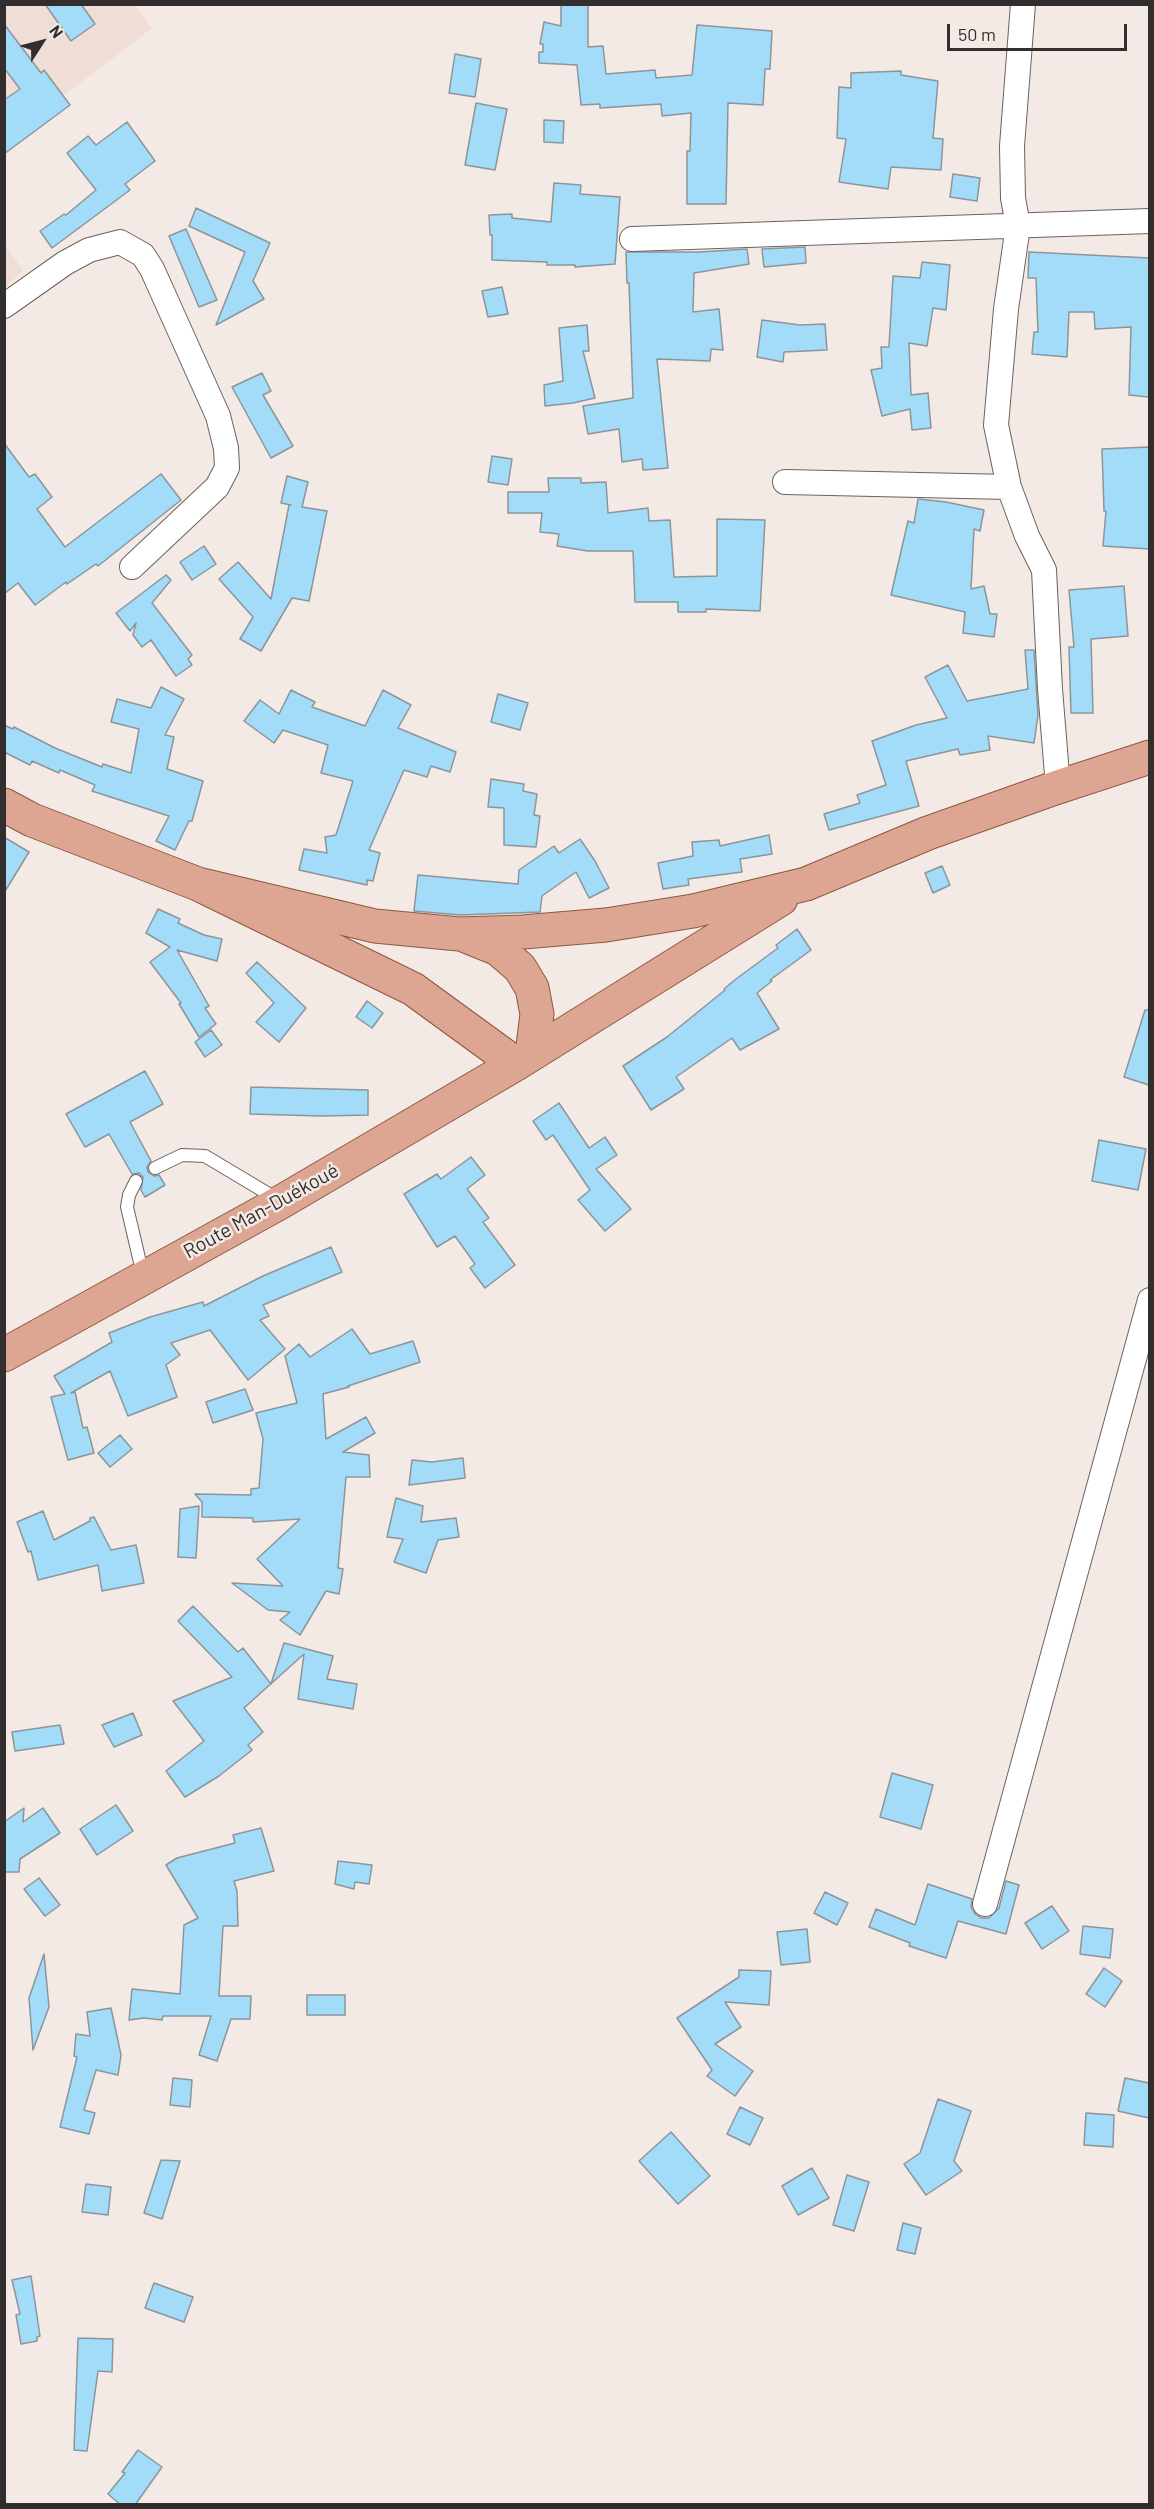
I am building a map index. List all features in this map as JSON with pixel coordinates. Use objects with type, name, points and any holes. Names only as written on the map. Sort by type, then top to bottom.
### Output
[{"type":"main road","points":[[198,884],[375,926],[459,934],[523,932],[606,925],[693,911],[806,884],[928,833],[1058,786],[1149,758]]},
{"type":"main road","points":[[4,804],[32,820],[198,884],[413,989],[524,1059],[537,1014],[532,988],[520,968],[498,950],[459,934]]},
{"type":"main road","name":"Route Man-Duékoué","points":[[4,1355],[281,1202],[524,1059],[806,884]]},
{"type":"street","points":[[1023,4],[1012,146],[1012,198],[1018,226],[1006,309],[996,425],[1009,487],[1027,536],[1044,570],[1058,786]]},
{"type":"street","points":[[632,239],[1149,221]]},
{"type":"street","points":[[4,306],[64,263],[89,250],[120,242],[143,255],[152,269],[218,416],[226,448],[227,468],[217,487],[132,567]]},
{"type":"street","points":[[785,482],[1009,487]]},
{"type":"street","points":[[985,1904],[1149,1300]]},
{"type":"lane","points":[[155,1168],[182,1155],[205,1156],[281,1202]]},
{"type":"lane","points":[[136,1181],[129,1195],[127,1207],[144,1276]]},
{"type":"shaded area","points":[[5,5],[134,5],[152,28],[5,141]]},
{"type":"shaded area","points":[[4,242],[23,271],[5,287],[4,287]]},
{"type":"building","points":[[45,4],[81,4],[95,24],[71,41]]},
{"type":"building","points":[[561,4],[588,4],[588,47],[603,46],[606,74],[655,70],[656,78],[692,75],[697,25],[772,31],[770,69],[765,69],[763,105],[728,103],[726,204],[687,204],[687,151],[690,151],[691,113],[662,116],[661,104],[600,108],[600,104],[581,105],[577,65],[539,63],[539,52],[543,52],[543,44],[540,44],[544,22],[561,26]]},
{"type":"building","points":[[4,24],[41,73],[44,70],[70,105],[4,154],[4,100],[20,89],[4,68]]},
{"type":"building","points":[[455,54],[481,59],[475,97],[449,93]]},
{"type":"building","points":[[901,71],[901,75],[938,81],[933,138],[943,139],[941,170],[891,167],[888,189],[839,182],[846,139],[837,138],[839,87],[851,88],[851,73]]},
{"type":"building","points":[[476,103],[507,109],[495,170],[465,165]]},
{"type":"building","points":[[544,120],[564,121],[563,143],[544,142]]},
{"type":"building","points":[[127,122],[155,161],[125,184],[130,190],[52,248],[40,231],[64,214],[66,215],[96,190],[67,153],[88,136],[96,145]]},
{"type":"building","points":[[953,174],[980,178],[977,201],[950,197]]},
{"type":"building","points":[[554,183],[581,185],[580,194],[620,197],[615,264],[575,267],[575,265],[547,265],[547,262],[492,260],[489,215],[512,214],[512,218],[551,222]]},
{"type":"building","points":[[196,208],[270,243],[253,281],[264,299],[216,325],[245,252],[189,226]]},
{"type":"building","points":[[186,229],[217,300],[199,307],[169,236]]},
{"type":"building","points":[[805,247],[806,263],[764,267],[762,249]]},
{"type":"building","points":[[747,249],[749,264],[694,273],[693,312],[719,309],[723,350],[711,349],[710,361],[657,359],[668,468],[643,470],[642,459],[622,462],[619,429],[588,434],[583,406],[633,398],[626,252],[700,252]]},
{"type":"building","points":[[1029,252],[1149,258],[1149,397],[1129,395],[1131,327],[1095,329],[1094,312],[1069,312],[1067,357],[1032,354],[1034,332],[1038,332],[1036,278],[1028,278]]},
{"type":"building","points":[[922,262],[950,265],[946,310],[933,308],[927,346],[909,343],[911,395],[928,393],[931,428],[912,430],[910,409],[882,416],[871,370],[882,368],[881,347],[889,347],[893,276],[920,278]]},
{"type":"building","points":[[502,287],[508,314],[488,317],[482,291]]},
{"type":"building","points":[[762,320],[800,325],[825,324],[827,350],[784,352],[783,362],[757,357]]},
{"type":"building","points":[[587,325],[589,351],[583,351],[595,398],[545,406],[544,385],[563,381],[559,328]]},
{"type":"building","points":[[262,373],[271,391],[263,395],[293,446],[271,458],[232,387]]},
{"type":"building","points":[[4,443],[29,477],[35,474],[52,497],[37,509],[65,547],[161,474],[181,500],[98,566],[96,564],[67,584],[66,582],[35,605],[18,583],[4,594]]},
{"type":"building","points":[[1149,447],[1149,549],[1103,546],[1106,511],[1104,511],[1102,449]]},
{"type":"building","points":[[492,456],[512,459],[508,485],[488,482]]},
{"type":"building","points":[[287,476],[308,482],[302,507],[327,511],[309,601],[292,598],[261,651],[240,639],[253,617],[219,579],[238,562],[271,599],[289,505],[291,505],[281,503]]},
{"type":"building","points":[[548,478],[581,478],[581,483],[606,482],[608,513],[648,508],[649,521],[670,520],[674,577],[717,576],[717,519],[765,520],[760,611],[706,609],[706,612],[678,612],[678,602],[635,602],[633,551],[588,551],[557,546],[559,534],[540,532],[542,513],[508,513],[508,492],[549,492]]},
{"type":"building","points":[[918,499],[984,510],[980,531],[974,529],[971,589],[984,586],[990,614],[997,614],[994,637],[963,633],[965,612],[891,595],[908,521],[914,523]]},
{"type":"building","points":[[204,546],[216,564],[192,580],[180,562]]},
{"type":"building","points":[[166,575],[171,580],[152,603],[192,655],[188,659],[192,665],[176,676],[151,640],[142,647],[133,635],[136,623],[130,631],[116,613]]},
{"type":"building","points":[[1124,586],[1128,636],[1091,639],[1093,713],[1071,713],[1069,647],[1074,647],[1069,590]]},
{"type":"building","points":[[1025,650],[1034,650],[1038,715],[1034,743],[988,736],[990,750],[960,755],[958,749],[906,761],[919,806],[829,830],[824,814],[860,803],[857,795],[886,785],[872,741],[916,725],[947,718],[925,677],[948,665],[967,701],[1028,689]]},
{"type":"building","points":[[161,687],[184,699],[165,735],[174,737],[167,769],[203,781],[192,821],[189,821],[175,850],[156,841],[169,816],[92,791],[95,785],[32,761],[30,765],[4,752],[4,725],[13,729],[14,727],[55,748],[102,767],[103,764],[131,773],[139,729],[111,722],[117,699],[151,708]]},
{"type":"building","points":[[291,690],[315,702],[312,707],[365,726],[383,690],[411,705],[398,728],[456,752],[450,772],[431,766],[427,777],[404,770],[369,850],[380,853],[373,881],[367,880],[367,885],[299,870],[304,849],[327,853],[325,837],[336,835],[353,781],[321,773],[328,745],[283,730],[274,743],[244,721],[260,700],[279,714]]},
{"type":"building","points":[[498,694],[528,703],[520,730],[491,722]]},
{"type":"building","points":[[491,779],[524,784],[523,791],[537,794],[534,815],[540,816],[536,847],[504,845],[504,808],[488,807]]},
{"type":"building","points":[[769,835],[772,854],[740,859],[742,872],[688,879],[689,885],[663,889],[658,863],[693,856],[692,842],[719,840],[720,846]]},
{"type":"building","points":[[4,837],[29,852],[4,893]]},
{"type":"building","points":[[580,839],[609,888],[589,898],[576,872],[542,896],[540,912],[460,915],[414,911],[418,875],[518,884],[519,870],[554,846],[559,853]]},
{"type":"building","points":[[942,866],[950,885],[933,893],[925,873]]},
{"type":"building","points":[[158,909],[180,919],[178,923],[204,935],[222,939],[217,961],[177,950],[209,1006],[205,1008],[216,1024],[199,1037],[179,1004],[181,1003],[150,962],[170,947],[146,933]]},
{"type":"building","points":[[797,929],[811,950],[770,980],[772,981],[757,993],[779,1029],[740,1050],[732,1038],[676,1077],[684,1089],[651,1110],[623,1066],[667,1037],[736,979],[778,948],[776,945]]},
{"type":"building","points":[[257,962],[306,1008],[279,1042],[256,1022],[274,1003],[246,973]]},
{"type":"building","points":[[367,1001],[383,1013],[372,1028],[356,1017]]},
{"type":"building","points":[[1145,1010],[1149,1010],[1149,1085],[1124,1077]]},
{"type":"building","points":[[211,1030],[222,1045],[205,1057],[195,1042]]},
{"type":"building","points":[[145,1071],[163,1104],[130,1122],[151,1161],[147,1167],[148,1172],[154,1176],[159,1175],[165,1185],[145,1197],[141,1190],[143,1177],[139,1173],[132,1174],[109,1134],[85,1147],[66,1114]]},
{"type":"building","points":[[251,1087],[368,1090],[368,1115],[250,1114]]},
{"type":"building","points":[[559,1103],[589,1148],[605,1137],[617,1155],[596,1169],[631,1209],[605,1231],[578,1200],[590,1190],[553,1135],[546,1140],[533,1121]]},
{"type":"building","points":[[1099,1140],[1146,1149],[1138,1190],[1092,1181]]},
{"type":"building","points":[[471,1157],[485,1175],[467,1189],[489,1218],[483,1222],[515,1265],[485,1288],[470,1268],[475,1264],[455,1236],[437,1247],[404,1194],[437,1174],[441,1179]]},
{"type":"building","points":[[331,1247],[342,1272],[263,1305],[269,1316],[260,1320],[285,1349],[248,1380],[210,1330],[171,1343],[180,1355],[166,1365],[177,1397],[128,1416],[110,1371],[71,1393],[75,1392],[83,1428],[87,1427],[94,1453],[68,1460],[51,1397],[65,1394],[54,1376],[112,1342],[109,1333],[150,1317],[203,1302],[204,1306],[263,1276]]},
{"type":"building","points":[[352,1329],[370,1354],[413,1341],[420,1362],[323,1394],[326,1439],[366,1417],[375,1433],[343,1452],[369,1455],[370,1477],[346,1477],[338,1568],[343,1569],[339,1594],[326,1591],[300,1635],[280,1620],[290,1612],[268,1610],[232,1583],[283,1586],[257,1559],[300,1519],[253,1522],[253,1518],[202,1517],[202,1502],[195,1494],[251,1495],[251,1489],[259,1488],[263,1439],[256,1413],[297,1403],[285,1356],[299,1344],[310,1357]]},
{"type":"building","points":[[245,1389],[253,1410],[213,1423],[206,1402]]},
{"type":"building","points":[[120,1435],[132,1449],[110,1467],[98,1453]]},
{"type":"building","points":[[463,1458],[465,1478],[409,1485],[412,1460],[432,1462]]},
{"type":"building","points":[[396,1498],[423,1506],[421,1522],[456,1518],[459,1537],[438,1540],[426,1573],[394,1562],[403,1539],[387,1537]]},
{"type":"building","points":[[199,1506],[196,1558],[178,1557],[180,1509]]},
{"type":"building","points":[[43,1511],[54,1540],[94,1517],[111,1550],[136,1545],[144,1583],[102,1591],[98,1565],[38,1580],[31,1551],[28,1552],[17,1522]]},
{"type":"building","points":[[193,1606],[238,1652],[243,1648],[271,1684],[244,1708],[263,1732],[248,1745],[252,1750],[219,1776],[185,1797],[166,1771],[204,1741],[173,1701],[232,1677],[178,1621]]},
{"type":"building","points":[[284,1643],[333,1656],[327,1679],[357,1684],[353,1709],[298,1699],[304,1654],[271,1684]]},
{"type":"building","points":[[133,1713],[142,1735],[114,1747],[102,1725]]},
{"type":"building","points":[[60,1725],[64,1744],[15,1751],[12,1732]]},
{"type":"building","points":[[892,1773],[933,1785],[921,1829],[880,1817]]},
{"type":"building","points":[[116,1805],[133,1831],[97,1855],[80,1829]]},
{"type":"building","points":[[24,1808],[23,1822],[43,1808],[60,1833],[20,1859],[19,1872],[4,1872],[4,1822]]},
{"type":"building","points":[[261,1828],[274,1871],[234,1881],[237,1891],[238,1926],[223,1926],[219,1996],[251,1996],[250,2019],[231,2019],[217,2061],[199,2055],[211,2016],[163,2016],[162,2020],[144,2018],[129,2020],[132,1989],[180,1994],[184,1925],[198,1918],[166,1865],[177,1858],[235,1843],[233,1835]]},
{"type":"building","points":[[338,1861],[372,1865],[369,1884],[355,1882],[354,1889],[335,1884]]},
{"type":"building","points":[[39,1878],[60,1905],[45,1916],[24,1889]]},
{"type":"building","points":[[1006,1881],[1019,1885],[1006,1934],[958,1921],[946,1958],[909,1946],[910,1943],[869,1927],[876,1909],[915,1925],[928,1884],[972,1899],[971,1907],[975,1914],[981,1918],[989,1918],[999,1908]]},
{"type":"building","points":[[825,1892],[848,1903],[837,1925],[814,1913]]},
{"type":"building","points":[[1052,1906],[1069,1931],[1042,1949],[1025,1923]]},
{"type":"building","points":[[1083,1926],[1113,1929],[1110,1958],[1080,1954]]},
{"type":"building","points":[[807,1929],[810,1962],[781,1965],[777,1932]]},
{"type":"building","points":[[44,1954],[49,2007],[33,2050],[29,1998]]},
{"type":"building","points":[[1104,1968],[1122,1981],[1105,2007],[1086,1994]]},
{"type":"building","points":[[739,1970],[771,1971],[769,2005],[725,2002],[741,2027],[715,2044],[753,2071],[735,2096],[707,2076],[712,2070],[677,2018],[739,1977]]},
{"type":"building","points":[[307,1995],[345,1995],[345,2015],[307,2015]]},
{"type":"building","points":[[111,2008],[121,2055],[118,2075],[96,2070],[84,2110],[95,2113],[89,2134],[60,2127],[77,2057],[74,2056],[76,2034],[90,2036],[87,2012]]},
{"type":"building","points":[[173,2078],[192,2080],[190,2107],[170,2105]]},
{"type":"building","points":[[1125,2078],[1149,2083],[1149,2118],[1118,2111]]},
{"type":"building","points":[[938,2099],[971,2111],[954,2161],[962,2171],[926,2195],[904,2164],[920,2153]]},
{"type":"building","points":[[740,2107],[763,2118],[750,2145],[727,2134]]},
{"type":"building","points":[[1086,2113],[1114,2115],[1113,2147],[1084,2145]]},
{"type":"building","points":[[671,2132],[710,2176],[678,2204],[639,2161]]},
{"type":"building","points":[[161,2160],[180,2161],[162,2219],[144,2213]]},
{"type":"building","points":[[812,2168],[829,2198],[798,2215],[782,2186]]},
{"type":"building","points":[[847,2175],[869,2182],[854,2231],[833,2225]]},
{"type":"building","points":[[86,2184],[111,2187],[108,2215],[82,2212]]},
{"type":"building","points":[[903,2223],[921,2228],[915,2254],[897,2250]]},
{"type":"building","points":[[31,2276],[40,2336],[37,2337],[37,2341],[21,2344],[16,2315],[20,2314],[12,2280]]},
{"type":"building","points":[[154,2283],[193,2297],[184,2322],[145,2308]]},
{"type":"building","points":[[78,2338],[113,2339],[112,2372],[98,2371],[87,2451],[74,2450]]},
{"type":"building","points":[[138,2450],[162,2467],[135,2505],[121,2505],[108,2494],[125,2473],[122,2472]]}]
